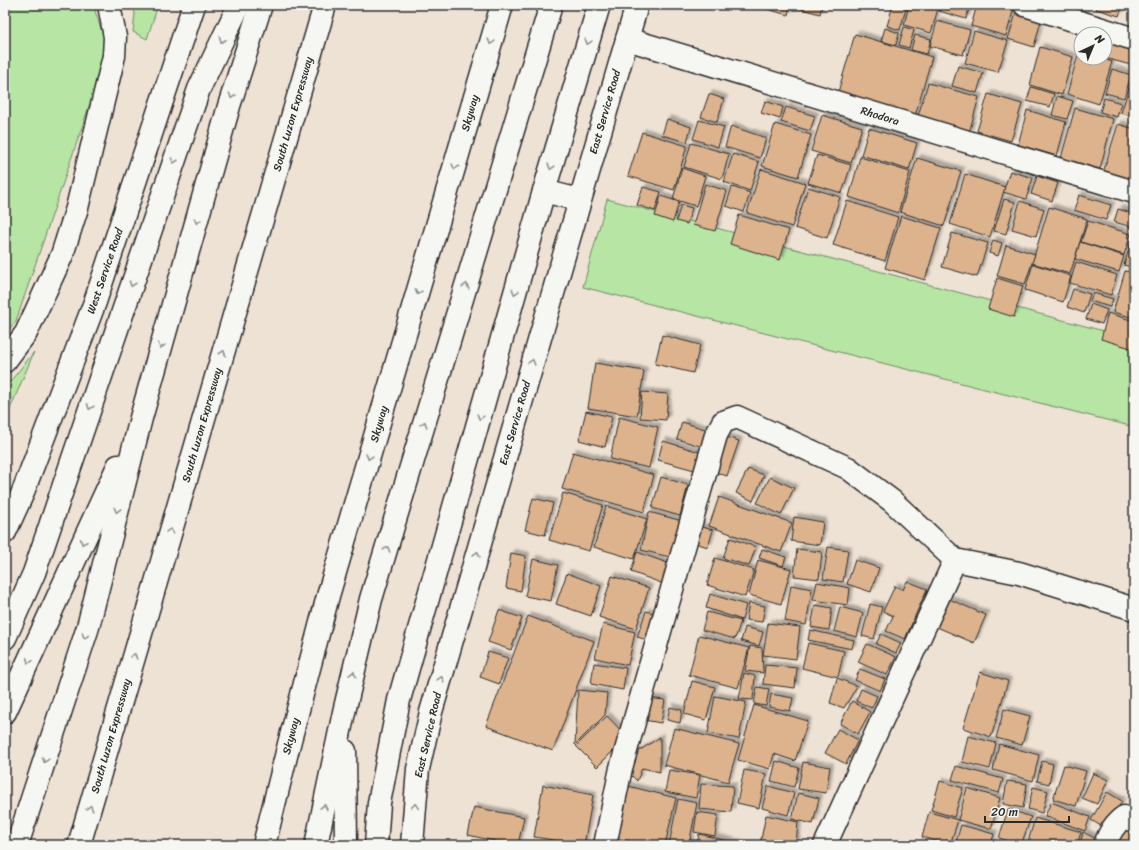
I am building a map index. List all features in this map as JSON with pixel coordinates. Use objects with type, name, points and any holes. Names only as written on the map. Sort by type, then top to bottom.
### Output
[{"type":"main road","points":[[5,361],[26,333],[49,284],[62,255],[76,208],[114,56],[115,37],[109,5]]},
{"type":"main road","name":"West Service Road","points":[[5,532],[21,497],[95,302],[194,5]]},
{"type":"main road","points":[[5,638],[34,573],[199,89],[239,5]]},
{"type":"main road","points":[[17,845],[88,627],[141,418],[229,106],[261,5]]},
{"type":"main road","name":"South Luzon Expressway","points":[[79,845],[325,5]]},
{"type":"main road","name":"Skyway","points":[[264,845],[328,596],[502,5]]},
{"type":"main road","points":[[316,845],[344,712],[371,599],[550,5]]},
{"type":"main road","points":[[376,845],[379,803],[399,700],[544,191],[599,5]]},
{"type":"main road","name":"East Service Road","points":[[412,845],[418,770],[431,712],[637,5]]},
{"type":"main road","points":[[1025,5],[1134,39]]},
{"type":"main road","name":"Rhodora","points":[[627,39],[1134,192]]},
{"type":"main road","points":[[544,191],[579,200]]},
{"type":"main road","points":[[605,845],[623,761],[716,435],[723,422],[737,417],[848,468],[892,500],[955,560],[1019,573],[1134,609]]},
{"type":"main road","points":[[5,712],[141,418]]},
{"type":"main road","points":[[825,845],[955,560]]},
{"type":"main road","points":[[344,712],[346,845]]},
{"type":"main road","points":[[1105,845],[1109,833],[1117,822],[1124,817],[1134,820]]},
{"type":"green space","points":[[5,5],[93,5],[105,41],[97,83],[16,321],[5,334]]},
{"type":"green space","points":[[133,5],[158,5],[147,39],[133,32],[135,14]]},
{"type":"green space","points":[[607,199],[1134,339],[1134,427],[583,287]]},
{"type":"green space","points":[[34,352],[5,421],[5,388]]},
{"type":"building","points":[[764,5],[790,5],[788,15],[763,8]]},
{"type":"building","points":[[795,5],[822,5],[820,14],[794,7]]},
{"type":"building","points":[[893,5],[907,5],[900,30],[887,26]]},
{"type":"building","points":[[909,5],[939,5],[931,33],[904,25]]},
{"type":"building","points":[[941,5],[970,5],[966,19],[939,11]]},
{"type":"building","points":[[977,5],[1005,5],[1014,8],[1006,36],[971,26]]},
{"type":"building","points":[[1097,5],[1123,5],[1119,16],[1096,9]]},
{"type":"building","points":[[1017,10],[1042,17],[1034,47],[1008,39]]},
{"type":"building","points":[[937,21],[970,30],[963,55],[930,46]]},
{"type":"building","points":[[904,27],[914,30],[909,48],[899,45]]},
{"type":"building","points":[[885,28],[899,33],[896,45],[881,41]]},
{"type":"building","points":[[974,31],[1008,41],[998,72],[965,63]]},
{"type":"building","points":[[855,34],[932,57],[913,123],[836,99]]},
{"type":"building","points":[[915,35],[931,39],[927,54],[911,50]]},
{"type":"building","points":[[1113,42],[1134,49],[1134,66],[1113,60]]},
{"type":"building","points":[[1040,47],[1073,57],[1062,95],[1030,85]]},
{"type":"building","points":[[958,66],[983,73],[977,93],[952,86]]},
{"type":"building","points":[[1075,66],[1111,66],[1099,104],[1067,94]]},
{"type":"building","points":[[1112,69],[1131,75],[1124,98],[1105,93]]},
{"type":"building","points":[[1134,72],[1134,117],[1121,113]]},
{"type":"building","points":[[928,83],[979,97],[969,133],[917,119]]},
{"type":"building","points":[[1031,87],[1054,94],[1050,107],[1027,101]]},
{"type":"building","points":[[709,94],[724,99],[717,122],[701,117]]},
{"type":"building","points":[[988,94],[1022,104],[1011,141],[977,131]]},
{"type":"building","points":[[1057,96],[1073,101],[1067,119],[1052,115]]},
{"type":"building","points":[[1104,98],[1121,103],[1117,117],[1100,112]]},
{"type":"building","points":[[765,101],[783,107],[780,119],[761,113]]},
{"type":"building","points":[[786,107],[815,116],[810,131],[781,122]]},
{"type":"building","points":[[1075,108],[1113,119],[1100,169],[1061,158]]},
{"type":"building","points":[[1027,110],[1066,122],[1057,156],[1018,145]]},
{"type":"building","points":[[822,115],[862,127],[851,163],[811,151]]},
{"type":"building","points":[[667,119],[691,127],[687,142],[662,135]]},
{"type":"building","points":[[699,120],[724,127],[718,147],[693,139]]},
{"type":"building","points":[[775,124],[811,135],[798,177],[762,166]]},
{"type":"building","points":[[1118,124],[1134,129],[1134,169],[1130,184],[1102,176]]},
{"type":"building","points":[[731,126],[766,138],[760,158],[725,147]]},
{"type":"building","points":[[869,128],[917,143],[909,170],[861,155]]},
{"type":"building","points":[[642,132],[687,146],[674,190],[628,176]]},
{"type":"building","points":[[691,143],[729,154],[722,179],[684,167]]},
{"type":"building","points":[[733,154],[759,162],[750,191],[724,182]]},
{"type":"building","points":[[817,155],[851,165],[842,193],[808,183]]},
{"type":"building","points":[[860,157],[910,172],[898,213],[849,197]]},
{"type":"building","points":[[917,158],[961,171],[944,226],[900,212]]},
{"type":"building","points":[[682,168],[705,176],[696,206],[673,199]]},
{"type":"building","points":[[761,169],[805,183],[792,227],[747,213]]},
{"type":"building","points":[[1010,171],[1033,178],[1026,199],[1003,192]]},
{"type":"building","points":[[965,174],[1005,187],[990,237],[950,224]]},
{"type":"building","points":[[1037,176],[1058,183],[1052,201],[1031,194]]},
{"type":"building","points":[[705,184],[727,191],[715,231],[693,225]]},
{"type":"building","points":[[643,187],[661,192],[655,211],[637,205]]},
{"type":"building","points":[[732,187],[750,193],[744,212],[726,206]]},
{"type":"building","points":[[808,187],[840,197],[827,238],[795,228]]},
{"type":"building","points":[[1079,195],[1111,205],[1106,220],[1074,210]]},
{"type":"building","points":[[661,196],[679,202],[673,222],[655,216]]},
{"type":"building","points":[[1004,199],[1015,202],[1006,234],[994,231]]},
{"type":"building","points":[[847,201],[898,217],[885,261],[833,245]]},
{"type":"building","points":[[1020,201],[1044,209],[1036,236],[1012,229]]},
{"type":"building","points":[[681,205],[692,208],[687,224],[676,221]]},
{"type":"building","points":[[1049,207],[1087,219],[1070,274],[1032,263]]},
{"type":"building","points":[[1118,209],[1134,214],[1132,227],[1114,222]]},
{"type":"building","points":[[739,215],[789,230],[780,260],[730,244]]},
{"type":"building","points":[[901,216],[941,228],[925,280],[885,268]]},
{"type":"building","points":[[1088,221],[1131,234],[1124,255],[1081,242]]},
{"type":"building","points":[[952,233],[988,243],[977,277],[942,267]]},
{"type":"building","points":[[1134,233],[1134,268],[1124,265]]},
{"type":"building","points":[[993,240],[1002,243],[998,256],[989,253]]},
{"type":"building","points":[[1080,242],[1124,256],[1119,272],[1075,259]]},
{"type":"building","points":[[1006,245],[1035,254],[1025,284],[997,276]]},
{"type":"building","points":[[1076,262],[1117,275],[1111,295],[1070,283]]},
{"type":"building","points":[[1033,264],[1071,276],[1063,302],[1025,290]]},
{"type":"building","points":[[1125,271],[1134,273],[1134,318],[1113,312]]},
{"type":"building","points":[[997,278],[1023,286],[1014,317],[988,309]]},
{"type":"building","points":[[1073,289],[1090,294],[1084,313],[1067,307]]},
{"type":"building","points":[[1093,293],[1113,299],[1110,307],[1090,301]]},
{"type":"building","points":[[1091,304],[1107,310],[1102,324],[1086,319]]},
{"type":"building","points":[[1108,313],[1134,321],[1134,349],[1101,339]]},
{"type":"building","points":[[662,335],[700,345],[693,373],[655,364]]},
{"type":"building","points":[[595,363],[644,371],[637,416],[588,408]]},
{"type":"building","points":[[642,392],[668,394],[666,420],[640,418]]},
{"type":"building","points":[[586,411],[612,417],[605,447],[579,440]]},
{"type":"building","points":[[619,417],[658,427],[649,468],[610,459]]},
{"type":"building","points":[[682,422],[708,430],[703,447],[677,439]]},
{"type":"building","points":[[723,436],[739,441],[727,476],[712,471]]},
{"type":"building","points":[[663,441],[703,453],[698,471],[658,460]]},
{"type":"building","points":[[573,452],[654,475],[644,512],[562,489]]},
{"type":"building","points":[[748,469],[764,475],[753,501],[736,493]]},
{"type":"building","points":[[661,477],[688,485],[680,516],[652,508]]},
{"type":"building","points":[[770,477],[794,488],[781,515],[757,503]]},
{"type":"building","points":[[563,493],[603,505],[589,551],[549,540]]},
{"type":"building","points":[[719,497],[792,523],[781,552],[709,526]]},
{"type":"building","points":[[533,498],[553,503],[545,535],[525,530]]},
{"type":"building","points":[[606,506],[647,519],[634,559],[594,547]]},
{"type":"building","points":[[649,512],[686,522],[678,559],[641,550]]},
{"type":"building","points":[[794,517],[823,522],[820,545],[791,541]]},
{"type":"building","points":[[699,526],[713,530],[708,547],[695,543]]},
{"type":"building","points":[[730,538],[756,547],[749,566],[723,558]]},
{"type":"building","points":[[828,547],[848,550],[843,582],[823,579]]},
{"type":"building","points":[[762,549],[786,557],[783,566],[759,558]]},
{"type":"building","points":[[797,549],[822,552],[819,579],[794,576]]},
{"type":"building","points":[[637,552],[670,564],[664,584],[631,572]]},
{"type":"building","points":[[511,553],[526,556],[521,591],[506,588]]},
{"type":"building","points":[[715,558],[754,570],[745,597],[707,585]]},
{"type":"building","points":[[533,559],[558,565],[551,601],[525,596]]},
{"type":"building","points":[[758,560],[791,569],[781,604],[749,595]]},
{"type":"building","points":[[855,560],[879,568],[871,592],[847,584]]},
{"type":"building","points":[[567,573],[601,586],[591,616],[556,604]]},
{"type":"building","points":[[612,576],[649,588],[636,629],[599,617]]},
{"type":"building","points":[[907,581],[927,589],[905,639],[886,631],[893,616],[883,611],[895,586],[903,590]]},
{"type":"building","points":[[817,582],[850,588],[848,605],[813,600]]},
{"type":"building","points":[[791,585],[812,589],[806,625],[785,621]]},
{"type":"building","points":[[710,594],[746,605],[742,620],[706,608]]},
{"type":"building","points":[[949,599],[986,615],[974,643],[937,627]]},
{"type":"building","points":[[749,603],[765,606],[762,622],[746,620]]},
{"type":"building","points":[[870,604],[882,607],[874,639],[862,636]]},
{"type":"building","points":[[815,605],[832,608],[829,630],[811,627]]},
{"type":"building","points":[[840,607],[863,613],[857,637],[834,631]]},
{"type":"building","points":[[499,610],[522,618],[511,650],[488,642]]},
{"type":"building","points":[[646,611],[659,615],[651,641],[637,637]]},
{"type":"building","points":[[707,612],[741,621],[735,639],[702,630]]},
{"type":"building","points":[[528,616],[594,641],[553,751],[486,726]]},
{"type":"building","points":[[768,623],[800,627],[796,659],[763,655]]},
{"type":"building","points":[[603,624],[635,632],[628,665],[595,658]]},
{"type":"building","points":[[745,627],[763,632],[759,646],[741,641]]},
{"type":"building","points":[[810,630],[854,640],[852,649],[808,640]]},
{"type":"building","points":[[881,634],[901,643],[896,653],[876,644]]},
{"type":"building","points":[[699,635],[749,648],[738,688],[689,675]]},
{"type":"building","points":[[808,643],[844,651],[838,677],[802,668]]},
{"type":"building","points":[[867,644],[896,657],[887,675],[858,662]]},
{"type":"building","points":[[750,646],[762,648],[763,673],[745,671]]},
{"type":"building","points":[[488,652],[508,658],[499,684],[480,677]]},
{"type":"building","points":[[594,663],[626,668],[623,690],[591,684]]},
{"type":"building","points":[[765,665],[797,668],[795,688],[763,684]]},
{"type":"building","points":[[860,669],[885,679],[880,691],[855,680]]},
{"type":"building","points":[[980,672],[1008,681],[991,737],[963,728]]},
{"type":"building","points":[[744,673],[755,676],[753,700],[739,699]]},
{"type":"building","points":[[837,678],[857,686],[844,708],[830,703]]},
{"type":"building","points":[[692,681],[715,687],[706,720],[684,714]]},
{"type":"building","points":[[757,687],[769,689],[766,706],[754,704]]},
{"type":"building","points":[[861,689],[877,696],[872,708],[856,701]]},
{"type":"building","points":[[578,690],[607,693],[605,715],[575,745]]},
{"type":"building","points":[[771,694],[793,698],[790,711],[769,707]]},
{"type":"building","points":[[715,696],[746,702],[739,739],[708,733]]},
{"type":"building","points":[[647,698],[665,700],[661,723],[644,720]]},
{"type":"building","points":[[852,701],[870,712],[858,734],[840,724]]},
{"type":"building","points":[[754,705],[808,721],[795,761],[774,754],[770,769],[738,760]]},
{"type":"building","points":[[670,707],[682,710],[680,723],[667,720]]},
{"type":"building","points":[[1004,709],[1030,716],[1022,745],[996,738]]},
{"type":"building","points":[[607,716],[627,737],[597,767],[576,746]]},
{"type":"building","points":[[674,728],[739,744],[728,782],[664,765]]},
{"type":"building","points":[[838,729],[858,740],[846,764],[825,753]]},
{"type":"building","points":[[968,736],[996,743],[990,769],[962,762]]},
{"type":"building","points":[[660,737],[660,772],[642,768],[637,781],[625,769],[625,760]]},
{"type":"building","points":[[999,744],[1039,755],[1033,781],[993,770]]},
{"type":"building","points":[[776,761],[799,768],[794,787],[771,781]]},
{"type":"building","points":[[1042,761],[1053,764],[1049,784],[1037,781]]},
{"type":"building","points":[[803,762],[830,767],[826,793],[798,789]]},
{"type":"building","points":[[1064,765],[1086,771],[1076,806],[1053,799]]},
{"type":"building","points":[[956,766],[1003,779],[999,793],[952,780]]},
{"type":"building","points":[[669,770],[700,775],[696,798],[665,792]]},
{"type":"building","points":[[744,770],[766,774],[759,808],[737,803]]},
{"type":"building","points":[[1093,773],[1108,780],[1097,804],[1082,798]]},
{"type":"building","points":[[940,781],[963,788],[954,817],[931,810]]},
{"type":"building","points":[[1007,781],[1027,784],[1023,808],[1003,804]]},
{"type":"building","points":[[701,784],[733,786],[731,812],[699,809]]},
{"type":"building","points":[[543,785],[593,795],[584,845],[534,837]]},
{"type":"building","points":[[624,785],[676,798],[665,845],[646,845],[612,837]]},
{"type":"building","points":[[768,786],[794,793],[788,815],[762,808]]},
{"type":"building","points":[[1033,787],[1048,791],[1042,813],[1028,809]]},
{"type":"building","points":[[967,788],[1000,798],[991,829],[958,820]]},
{"type":"building","points":[[1107,792],[1122,801],[1106,829],[1091,820]]},
{"type":"building","points":[[798,793],[819,798],[813,824],[792,819]]},
{"type":"building","points":[[678,799],[697,803],[689,845],[669,845]]},
{"type":"building","points":[[1051,802],[1090,817],[1085,831],[1045,816]]},
{"type":"building","points":[[474,807],[524,817],[518,845],[468,835]]},
{"type":"building","points":[[1008,809],[1031,817],[1021,845],[999,838]]},
{"type":"building","points":[[697,812],[718,815],[715,836],[694,832]]},
{"type":"building","points":[[929,812],[958,820],[950,845],[922,837]]},
{"type":"building","points":[[766,815],[798,822],[796,845],[760,844]]},
{"type":"building","points":[[1035,818],[1081,832],[1077,845],[1027,845]]},
{"type":"building","points":[[961,825],[994,834],[991,845],[955,845]]},
{"type":"building","points":[[1123,828],[1134,834],[1134,845],[1118,845]]},
{"type":"building","points":[[1083,832],[1100,841],[1099,845],[1080,845]]},
{"type":"building","points":[[699,834],[745,845],[697,845]]}]
